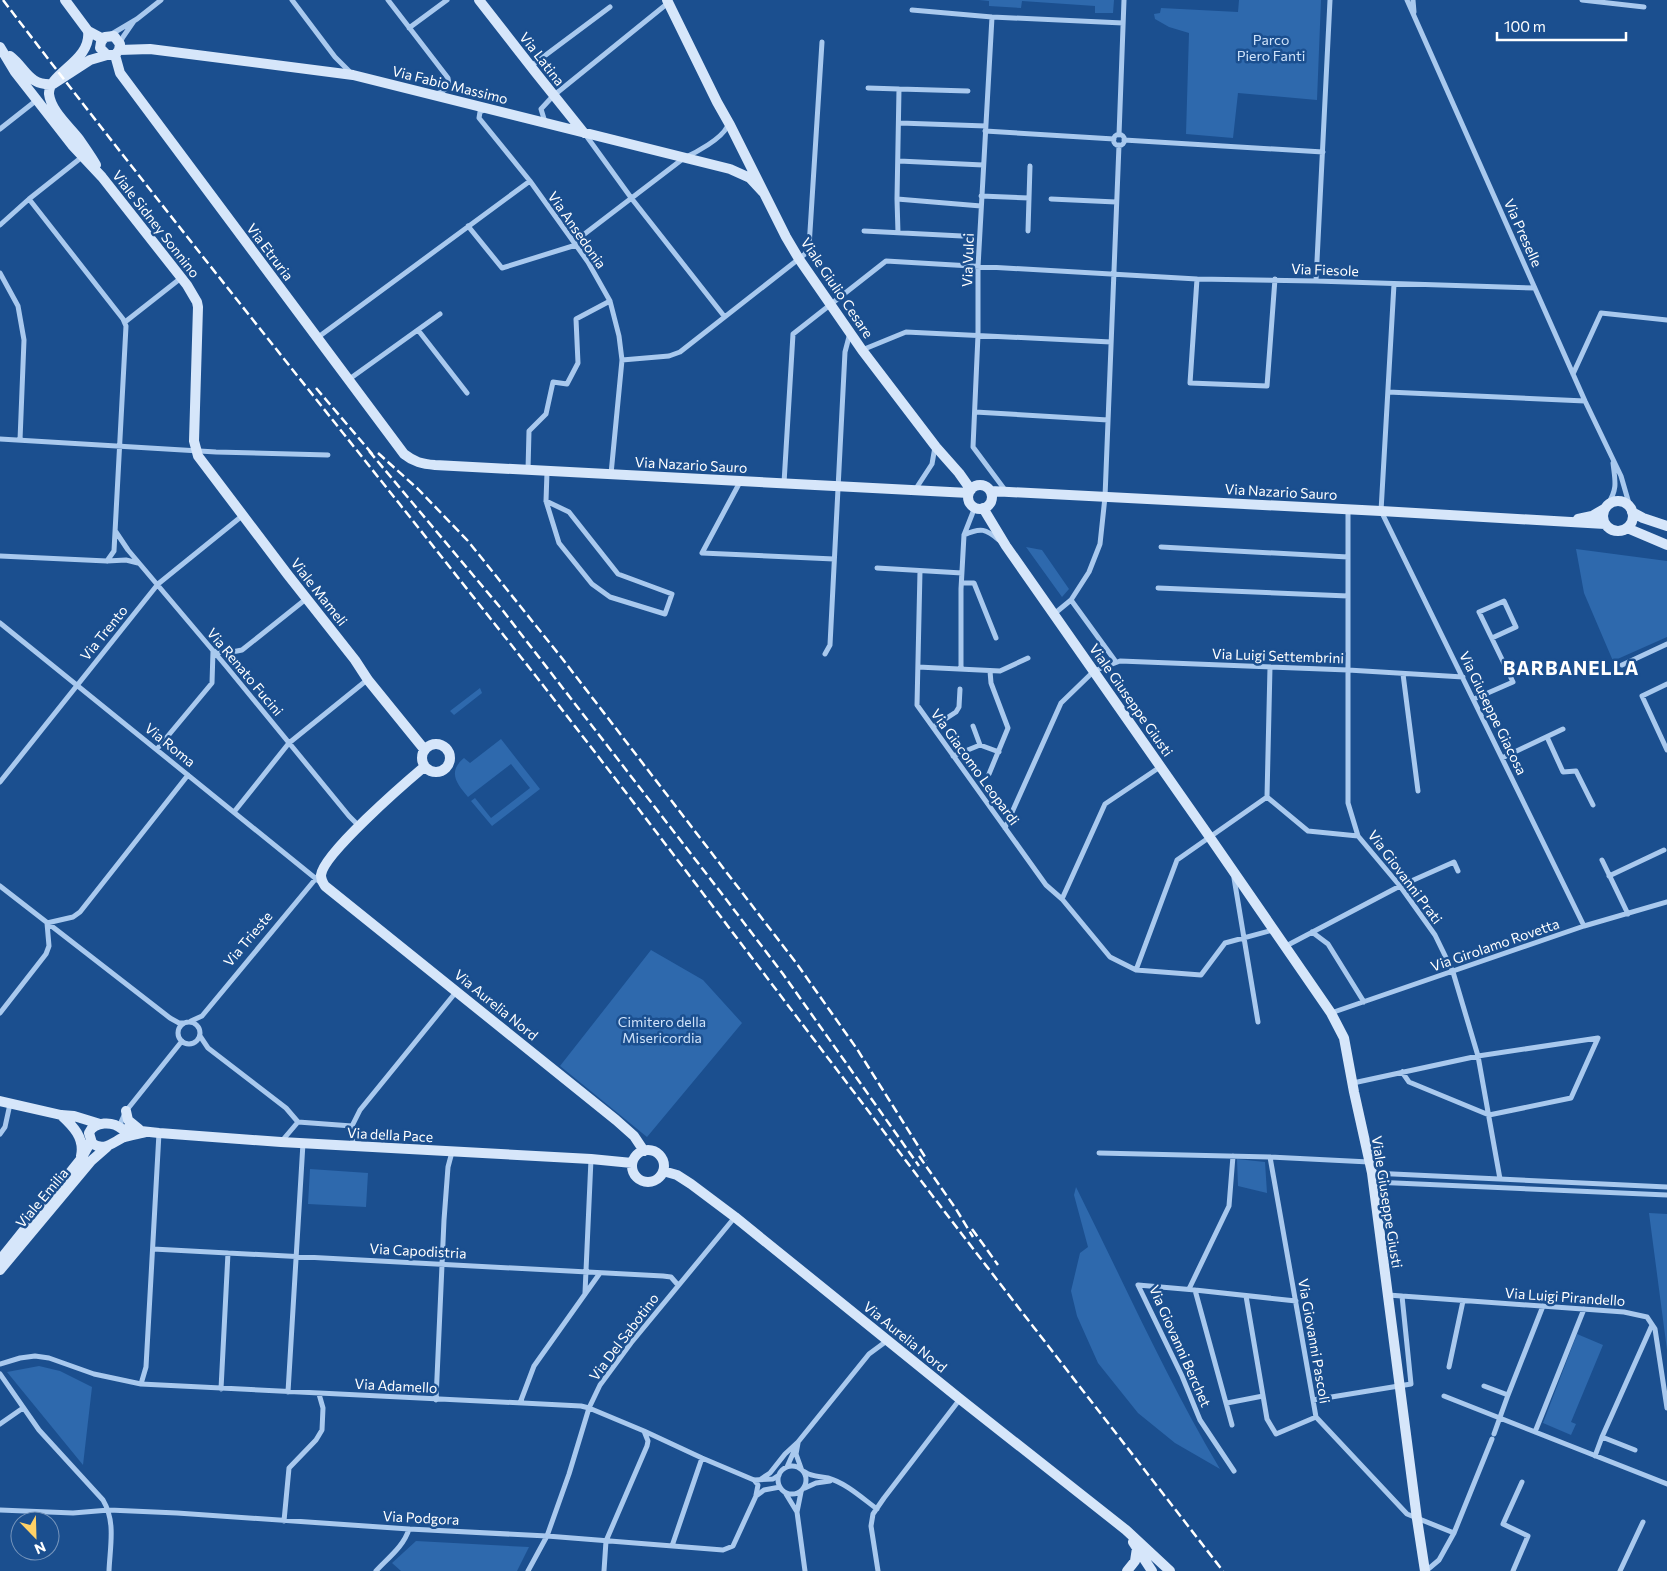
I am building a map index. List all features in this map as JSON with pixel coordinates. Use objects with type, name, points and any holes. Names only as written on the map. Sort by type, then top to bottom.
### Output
[{"type":"street","points":[[65,0],[88,31],[105,37],[117,38],[115,51]]},
{"type":"street","points":[[105,37],[136,19],[161,0]]},
{"type":"street","points":[[292,0],[335,57],[353,75]]},
{"type":"street","points":[[388,0],[448,78],[449,84],[447,88],[433,95]]},
{"type":"street","points":[[409,28],[447,0]]},
{"type":"street","name":"Via Latina","points":[[479,0],[584,133]]},
{"type":"street","points":[[1119,135],[1124,0]]},
{"type":"street","points":[[1316,281],[1330,0]]},
{"type":"street","name":"Via Preselle","points":[[1407,0],[1585,401],[1621,476],[1631,509]]},
{"type":"street","name":"Via Preselle","points":[[1413,0],[1414,15]]},
{"type":"street","points":[[1582,0],[1644,8]]},
{"type":"street","points":[[546,123],[541,109],[553,96],[668,1]]},
{"type":"street","name":"Viale Giulio Cesare","points":[[668,1],[786,237],[862,350],[936,447],[959,473],[970,491]]},
{"type":"street","points":[[530,67],[610,7]]},
{"type":"street","points":[[912,10],[1123,23]]},
{"type":"street","name":"Via Vulci","points":[[992,16],[981,196],[973,447],[1007,493]]},
{"type":"street","points":[[115,51],[136,19]]},
{"type":"street","points":[[88,31],[88,42],[83,52],[53,84],[49,92],[54,108],[86,149],[102,177]]},
{"type":"street","name":"Via Etruria","points":[[105,37],[100,48],[115,51],[120,73],[348,380],[404,454],[412,460]]},
{"type":"street","points":[[622,360],[657,358],[680,352],[724,316],[800,259],[809,247],[822,42]]},
{"type":"street","points":[[1,48],[14,58],[32,80],[53,84]]},
{"type":"street","name":"Viale Sidney Sonnino","points":[[1,48],[15,72],[82,157],[102,177],[193,294],[198,307],[195,450]]},
{"type":"street","name":"Via Fabio Massimo","points":[[53,84],[82,65],[115,51],[142,48],[353,75],[730,169],[750,178],[764,192]]},
{"type":"street","points":[[868,88],[968,91]]},
{"type":"street","points":[[898,233],[899,89]]},
{"type":"street","name":"Viale Giulio Cesare","points":[[717,102],[741,158],[739,164],[730,169]]},
{"type":"street","points":[[0,129],[34,103]]},
{"type":"street","name":"Via Ansedonia","points":[[487,109],[480,112],[479,118],[530,181],[588,262],[610,302],[619,336],[622,360],[611,475]]},
{"type":"street","points":[[900,123],[1114,139],[1115,136],[1119,135]]},
{"type":"street","points":[[468,226],[502,268],[575,244],[684,158],[700,150],[724,132],[727,127]]},
{"type":"street","points":[[584,133],[632,199],[724,316]]},
{"type":"street","points":[[1119,135],[1124,137],[1124,140]]},
{"type":"street","points":[[1114,139],[1114,143],[1119,145]]},
{"type":"street","points":[[1124,140],[1323,152]]},
{"type":"street","points":[[1054,614],[1071,600],[1081,586],[1089,572],[1100,544],[1105,497],[1119,145],[1124,140]]},
{"type":"street","points":[[0,225],[82,157]]},
{"type":"street","points":[[899,161],[983,165]]},
{"type":"street","points":[[1028,231],[1030,166]]},
{"type":"street","points":[[317,338],[530,181]]},
{"type":"street","points":[[981,196],[1029,198]]},
{"type":"street","points":[[30,199],[125,322],[114,551],[107,561]]},
{"type":"street","points":[[897,199],[981,206]]},
{"type":"street","points":[[1051,199],[1116,202]]},
{"type":"street","points":[[864,231],[962,236]]},
{"type":"street","name":"Via Fiesole","points":[[784,484],[793,334],[886,261],[1197,279],[1275,279],[1535,288]]},
{"type":"street","points":[[0,273],[18,306],[24,340],[20,440]]},
{"type":"street","points":[[125,322],[182,278]]},
{"type":"street","points":[[1197,279],[1190,383],[1267,386],[1275,279]]},
{"type":"street","points":[[1381,511],[1394,284]]},
{"type":"street","points":[[528,470],[529,430],[546,414],[553,382],[567,384],[578,363],[576,319],[610,302]]},
{"type":"street","points":[[1573,374],[1601,313],[1667,320]]},
{"type":"street","points":[[348,380],[440,314]]},
{"type":"street","points":[[418,330],[467,392]]},
{"type":"street","points":[[825,654],[830,645],[845,352],[850,332]]},
{"type":"street","points":[[862,350],[906,332],[1111,342]]},
{"type":"street","points":[[1388,392],[1585,401]]},
{"type":"street","points":[[975,412],[1108,420]]},
{"type":"street","points":[[0,439],[120,447],[328,455]]},
{"type":"street","points":[[915,490],[932,464],[936,447]]},
{"type":"street","name":"Viale Mameli","points":[[195,450],[203,464],[242,516],[355,660],[368,680],[424,749]]},
{"type":"street","name":"Via Nazario Sauro","points":[[412,460],[421,464],[547,472],[970,491]]},
{"type":"street","name":"Via Preselle","points":[[1606,506],[1614,494],[1616,485],[1613,460]]},
{"type":"street","points":[[546,501],[568,512],[618,574],[672,594],[665,614],[610,597],[592,584],[559,543],[546,501],[547,472]]},
{"type":"street","name":"Viale Giulio Cesare","points":[[959,473],[967,475],[989,491]]},
{"type":"street","points":[[740,481],[702,553],[834,559]]},
{"type":"street","points":[[961,669],[964,535],[979,508],[990,504],[989,491],[975,486],[970,491]]},
{"type":"street","name":"Viale Giuseppe Giusti","points":[[970,491],[969,501],[979,508],[1233,870],[1331,1013],[1344,1038],[1372,1177],[1416,1519],[1425,1571]]},
{"type":"street","name":"Via Nazario Sauro","points":[[989,491],[1605,524]]},
{"type":"street","name":"Viale Giuseppe Giusti","points":[[989,491],[996,521],[1006,546]]},
{"type":"street","points":[[1570,521],[1592,516],[1617,500],[1627,503],[1631,509],[1650,521],[1667,526]]},
{"type":"street","points":[[1606,506],[1603,516],[1605,524],[1608,528],[1618,531],[1627,528],[1632,521],[1631,509]]},
{"type":"street","name":"Via Giovanni Prati","points":[[1348,509],[1348,804],[1358,836],[1400,886],[1435,935],[1453,972],[1478,1056],[1500,1179]]},
{"type":"street","name":"Via Giuseppe Giacosa","points":[[1381,511],[1584,926]]},
{"type":"street","name":"Via Trento","points":[[0,782],[2,775],[158,584],[242,516]]},
{"type":"street","points":[[1650,521],[1667,521]]},
{"type":"street","points":[[1627,528],[1667,545]]},
{"type":"street","points":[[964,535],[977,530],[984,530],[1006,546]]},
{"type":"street","name":"Via Renato Fucini","points":[[115,531],[122,543],[359,826]]},
{"type":"street","points":[[1161,547],[1348,557]]},
{"type":"street","points":[[0,556],[107,561],[126,560],[140,564]]},
{"type":"street","points":[[877,568],[962,572]]},
{"type":"street","name":"Via Giacomo Leopardi","points":[[920,571],[916,705],[1046,885],[1062,899],[1110,957],[1136,970]]},
{"type":"street","points":[[962,583],[974,583],[996,638]]},
{"type":"street","points":[[1158,588],[1348,596]]},
{"type":"street","points":[[157,749],[212,683],[213,651],[227,653],[242,650],[306,599]]},
{"type":"street","points":[[1071,600],[1116,662]]},
{"type":"street","points":[[1474,699],[1513,682],[1479,612],[1504,601],[1516,627],[1492,638]]},
{"type":"street","name":"Via Roma","points":[[0,623],[325,886]]},
{"type":"street","points":[[1622,665],[1667,644]]},
{"type":"street","points":[[918,667],[1000,672],[1028,658]]},
{"type":"street","name":"Via Luigi Settembrini","points":[[1094,671],[1120,661],[1270,666],[1462,677]]},
{"type":"street","points":[[1267,796],[1270,666]]},
{"type":"street","points":[[989,774],[1008,728],[991,683],[990,671]]},
{"type":"street","points":[[1005,828],[1061,704],[1094,671]]},
{"type":"street","points":[[1403,674],[1418,791]]},
{"type":"street","points":[[234,812],[289,743],[368,680]]},
{"type":"street","points":[[1667,684],[1642,696],[1667,750]]},
{"type":"street","points":[[933,728],[956,712],[959,707],[960,688]]},
{"type":"street","points":[[973,726],[980,745]]},
{"type":"street","points":[[1502,758],[1563,729]]},
{"type":"street","points":[[1547,737],[1563,772],[1576,771],[1593,804]]},
{"type":"street","points":[[438,744],[445,747],[450,756],[449,763],[443,771],[431,772],[424,767],[421,758],[424,749],[429,745],[438,744]]},
{"type":"street","points":[[953,756],[980,745],[999,752]]},
{"type":"street","name":"Via Trieste","points":[[191,1021],[202,1016],[359,826],[424,767]]},
{"type":"street","points":[[1062,899],[1106,804],[1160,767]]},
{"type":"street","points":[[47,922],[73,917],[80,912],[188,775]]},
{"type":"street","points":[[1267,796],[1308,832],[1358,836]]},
{"type":"street","points":[[1267,796],[1177,860],[1136,970],[1201,975],[1225,943],[1274,930]]},
{"type":"street","points":[[1609,876],[1664,850]]},
{"type":"street","points":[[1602,860],[1628,914]]},
{"type":"street","points":[[1286,946],[1400,886],[1454,862],[1458,871]]},
{"type":"street","points":[[324,869],[322,876],[325,886]]},
{"type":"street","name":"Viale Giuseppe Giusti","points":[[1233,870],[1258,1022]]},
{"type":"street","points":[[0,886],[170,1018],[176,1022],[184,1023],[191,1021],[199,1026],[200,1036],[208,1048],[286,1108],[298,1122],[352,1126]]},
{"type":"street","name":"Via Aurelia Nord","points":[[325,886],[616,1120],[634,1136],[644,1151],[653,1151],[661,1157],[664,1166],[663,1171],[677,1175],[735,1217],[1126,1530],[1170,1571]]},
{"type":"street","name":"Via Girolamo Rovetta","points":[[1331,1013],[1584,926],[1667,902]]},
{"type":"street","points":[[0,1013],[46,954],[49,946],[47,922]]},
{"type":"street","points":[[1312,932],[1328,944],[1364,1002]]},
{"type":"street","points":[[353,1146],[352,1126],[360,1110],[456,992]]},
{"type":"street","points":[[184,1023],[178,1029],[179,1038],[182,1042],[191,1044],[197,1041],[200,1036]]},
{"type":"street","points":[[1352,1083],[1402,1072],[1478,1056],[1598,1038],[1570,1098],[1488,1115],[1410,1082],[1402,1072]]},
{"type":"street","points":[[121,1132],[121,1122],[126,1111],[182,1042]]},
{"type":"street","points":[[0,1134],[5,1127],[5,1102],[104,1124],[118,1125],[121,1132]]},
{"type":"street","points":[[90,1137],[90,1129],[104,1124],[126,1111]]},
{"type":"street","points":[[126,1111],[128,1120],[133,1126],[144,1131]]},
{"type":"street","points":[[61,1115],[90,1137],[97,1147],[109,1146]]},
{"type":"street","points":[[61,1115],[79,1136],[82,1145],[81,1160]]},
{"type":"street","points":[[281,1142],[298,1122]]},
{"type":"street","name":"Via della Pace","points":[[109,1146],[121,1132],[144,1131],[281,1142],[591,1159],[632,1163]]},
{"type":"street","points":[[141,1384],[146,1367],[159,1133]]},
{"type":"street","name":"Viale Emilia","points":[[0,1260],[81,1160],[90,1137]]},
{"type":"street","points":[[288,1392],[302,1143]]},
{"type":"street","name":"Viale Emilia","points":[[0,1270],[91,1160],[109,1146]]},
{"type":"street","points":[[644,1151],[636,1155],[632,1163],[633,1173],[639,1180],[649,1183],[658,1179],[663,1171]]},
{"type":"street","points":[[436,1400],[448,1167],[452,1152]]},
{"type":"street","points":[[1099,1153],[1270,1157],[1369,1162]]},
{"type":"street","points":[[1232,1425],[1192,1289],[1229,1206],[1234,1156]]},
{"type":"street","name":"Via Giovanni Pascoli","points":[[1270,1157],[1316,1417],[1407,1514],[1454,1533]]},
{"type":"street","points":[[585,1296],[591,1159]]},
{"type":"street","points":[[1372,1177],[1500,1179],[1667,1187]]},
{"type":"street","points":[[1372,1177],[1667,1195]]},
{"type":"street","name":"Via Del Sabotino","points":[[528,1571],[547,1536],[569,1474],[588,1408],[606,1375],[735,1217]]},
{"type":"street","name":"Via Capodistria","points":[[153,1249],[667,1276],[676,1281],[678,1285]]},
{"type":"street","points":[[221,1388],[228,1253]]},
{"type":"street","points":[[520,1403],[534,1366],[600,1273]]},
{"type":"street","name":"Via Giovanni Berchet","points":[[1234,1471],[1200,1420],[1182,1376],[1138,1286],[1192,1289],[1296,1302]]},
{"type":"street","name":"Via Luigi Pirandello","points":[[1388,1295],[1624,1312],[1647,1317],[1652,1325]]},
{"type":"street","points":[[1246,1296],[1267,1419],[1276,1434],[1316,1417]]},
{"type":"street","points":[[1313,1400],[1411,1384],[1402,1296]]},
{"type":"street","points":[[1450,1367],[1463,1301]]},
{"type":"street","points":[[1425,1571],[1439,1560],[1454,1533],[1501,1418],[1543,1306]]},
{"type":"street","points":[[1535,1432],[1584,1309]]},
{"type":"street","points":[[1652,1325],[1667,1408]]},
{"type":"street","points":[[1595,1456],[1652,1325]]},
{"type":"street","points":[[757,1480],[767,1476],[785,1454],[798,1442],[869,1354],[888,1340]]},
{"type":"street","name":"Via Adamello","points":[[0,1364],[35,1356],[49,1358],[94,1374],[141,1384],[588,1408],[757,1480]]},
{"type":"street","points":[[0,1374],[38,1430],[103,1500],[109,1510],[112,1521],[109,1571]]},
{"type":"street","points":[[1484,1386],[1508,1396]]},
{"type":"street","points":[[284,1521],[289,1468],[316,1440],[322,1430],[323,1408],[319,1394]]},
{"type":"street","points":[[1226,1403],[1263,1396]]},
{"type":"street","points":[[1444,1396],[1667,1484]]},
{"type":"street","points":[[878,1571],[871,1526],[876,1509],[960,1399]]},
{"type":"street","points":[[0,1424],[23,1408]]},
{"type":"street","points":[[604,1571],[606,1541],[647,1446],[648,1441],[644,1431]]},
{"type":"street","points":[[1602,1437],[1635,1450]]},
{"type":"street","points":[[757,1480],[773,1479],[779,1475],[787,1467],[798,1442]]},
{"type":"street","points":[[796,1512],[806,1481],[796,1454],[798,1442]]},
{"type":"street","points":[[672,1546],[702,1458]]},
{"type":"street","points":[[787,1467],[795,1466],[814,1477],[829,1478],[841,1484],[876,1509]]},
{"type":"street","points":[[779,1475],[780,1487],[786,1493],[796,1512],[806,1571]]},
{"type":"street","points":[[756,1496],[757,1480]]},
{"type":"street","points":[[786,1493],[794,1494],[824,1481],[836,1482]]},
{"type":"street","points":[[1513,1571],[1528,1536],[1503,1524],[1522,1482]]},
{"type":"street","points":[[756,1496],[764,1490],[780,1487]]},
{"type":"street","name":"Via Podgora","points":[[0,1510],[73,1513],[109,1510],[547,1536],[722,1550],[731,1548],[756,1496]]},
{"type":"street","points":[[1620,1571],[1643,1522]]},
{"type":"street","points":[[376,1571],[405,1540],[409,1529]]},
{"type":"street","name":"Via Aurelia Nord","points":[[1126,1530],[1151,1571]]},
{"type":"street","points":[[1127,1571],[1135,1561],[1138,1548]]},
{"type":"green space","points":[[979,0],[1114,0],[1113,13],[1095,13],[1095,6],[1022,1],[1021,8],[989,6],[989,1]]},
{"type":"green space","name":"Parco Piero Fanti","points":[[1239,0],[1321,0],[1317,100],[1238,93],[1233,138],[1186,134],[1189,33],[1169,27],[1155,19],[1154,14],[1160,13],[1161,8],[1238,12]]},
{"type":"green space","points":[[1026,547],[1042,550],[1069,589],[1062,597]]},
{"type":"green space","points":[[1576,549],[1667,561],[1667,637],[1613,661],[1584,593]]},
{"type":"green space","points":[[480,688],[482,693],[454,715],[450,711]]},
{"type":"green space","points":[[501,739],[540,789],[492,826],[471,801],[475,798],[491,818],[530,788],[511,764],[468,797],[457,783],[455,773],[459,763],[464,758],[470,763]]},
{"type":"green space","name":"Cimitero della Misericordia","points":[[651,950],[703,980],[742,1023],[647,1137],[560,1066]]},
{"type":"green space","points":[[1237,1159],[1265,1162],[1267,1193],[1238,1186]]},
{"type":"green space","points":[[310,1169],[368,1173],[366,1207],[308,1204]]},
{"type":"green space","points":[[1076,1187],[1163,1365],[1220,1469],[1175,1443],[1138,1413],[1098,1363],[1077,1316],[1071,1291],[1080,1253],[1088,1247],[1074,1195]]},
{"type":"green space","points":[[1649,1213],[1667,1214],[1667,1350]]},
{"type":"green space","points":[[1577,1334],[1603,1345],[1571,1422],[1576,1424],[1571,1435],[1543,1423]]},
{"type":"green space","points":[[39,1366],[60,1371],[92,1387],[83,1465],[7,1372]]},
{"type":"green space","points":[[416,1541],[529,1547],[517,1571],[401,1571],[392,1563]]},
{"type":"railway","points":[[3,0],[576,728],[952,1221],[1223,1571]]},
{"type":"railway","points":[[316,388],[374,456]]},
{"type":"railway","points":[[369,451],[504,612],[722,894],[783,974],[919,1166]]},
{"type":"railway","points":[[378,453],[418,489],[468,541],[561,657],[797,964],[857,1049],[927,1160]]},
{"type":"railway","points":[[919,1156],[973,1237]]},
{"type":"railway","points":[[972,1229],[998,1265]]},
{"type":"district","name":"BARBANELLA","points":[[1571,668]]}]
